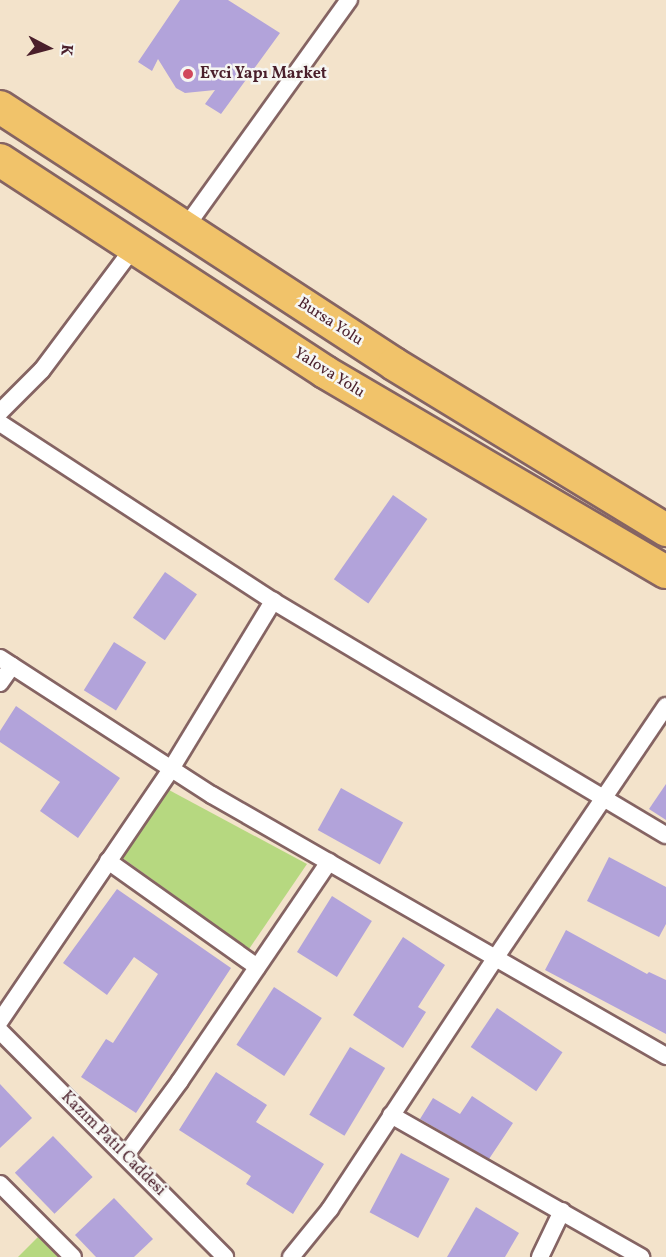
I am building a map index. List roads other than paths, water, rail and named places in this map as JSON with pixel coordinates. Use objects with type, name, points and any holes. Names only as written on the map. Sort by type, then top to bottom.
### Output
[{"type":"highway","name":"Bursa Yolu","points":[[0,107],[394,364],[666,530]]},
{"type":"highway","name":"Yalova Yolu","points":[[0,160],[325,372],[666,572]]},
{"type":"street","points":[[185,228],[349,0]]},
{"type":"street","points":[[0,412],[42,370],[134,247]]},
{"type":"street","points":[[0,423],[273,601],[666,835]]},
{"type":"street","points":[[0,1021],[171,769],[273,601]]},
{"type":"street","points":[[0,683],[6,662],[171,769],[666,1056]]},
{"type":"street","points":[[291,1257],[330,1209],[495,957],[606,798],[666,706]]},
{"type":"street","points":[[108,861],[257,967]]},
{"type":"street","points":[[125,1156],[328,862]]},
{"type":"street","name":"Kazım Patıl Caddesi","points":[[0,1031],[225,1257]]},
{"type":"street","points":[[391,1115],[641,1257]]},
{"type":"street","points":[[0,1184],[73,1257]]},
{"type":"street","points":[[540,1257],[562,1211]]},
{"type":"place","name":"Evci Yapı Market","points":[[188,74]]}]
